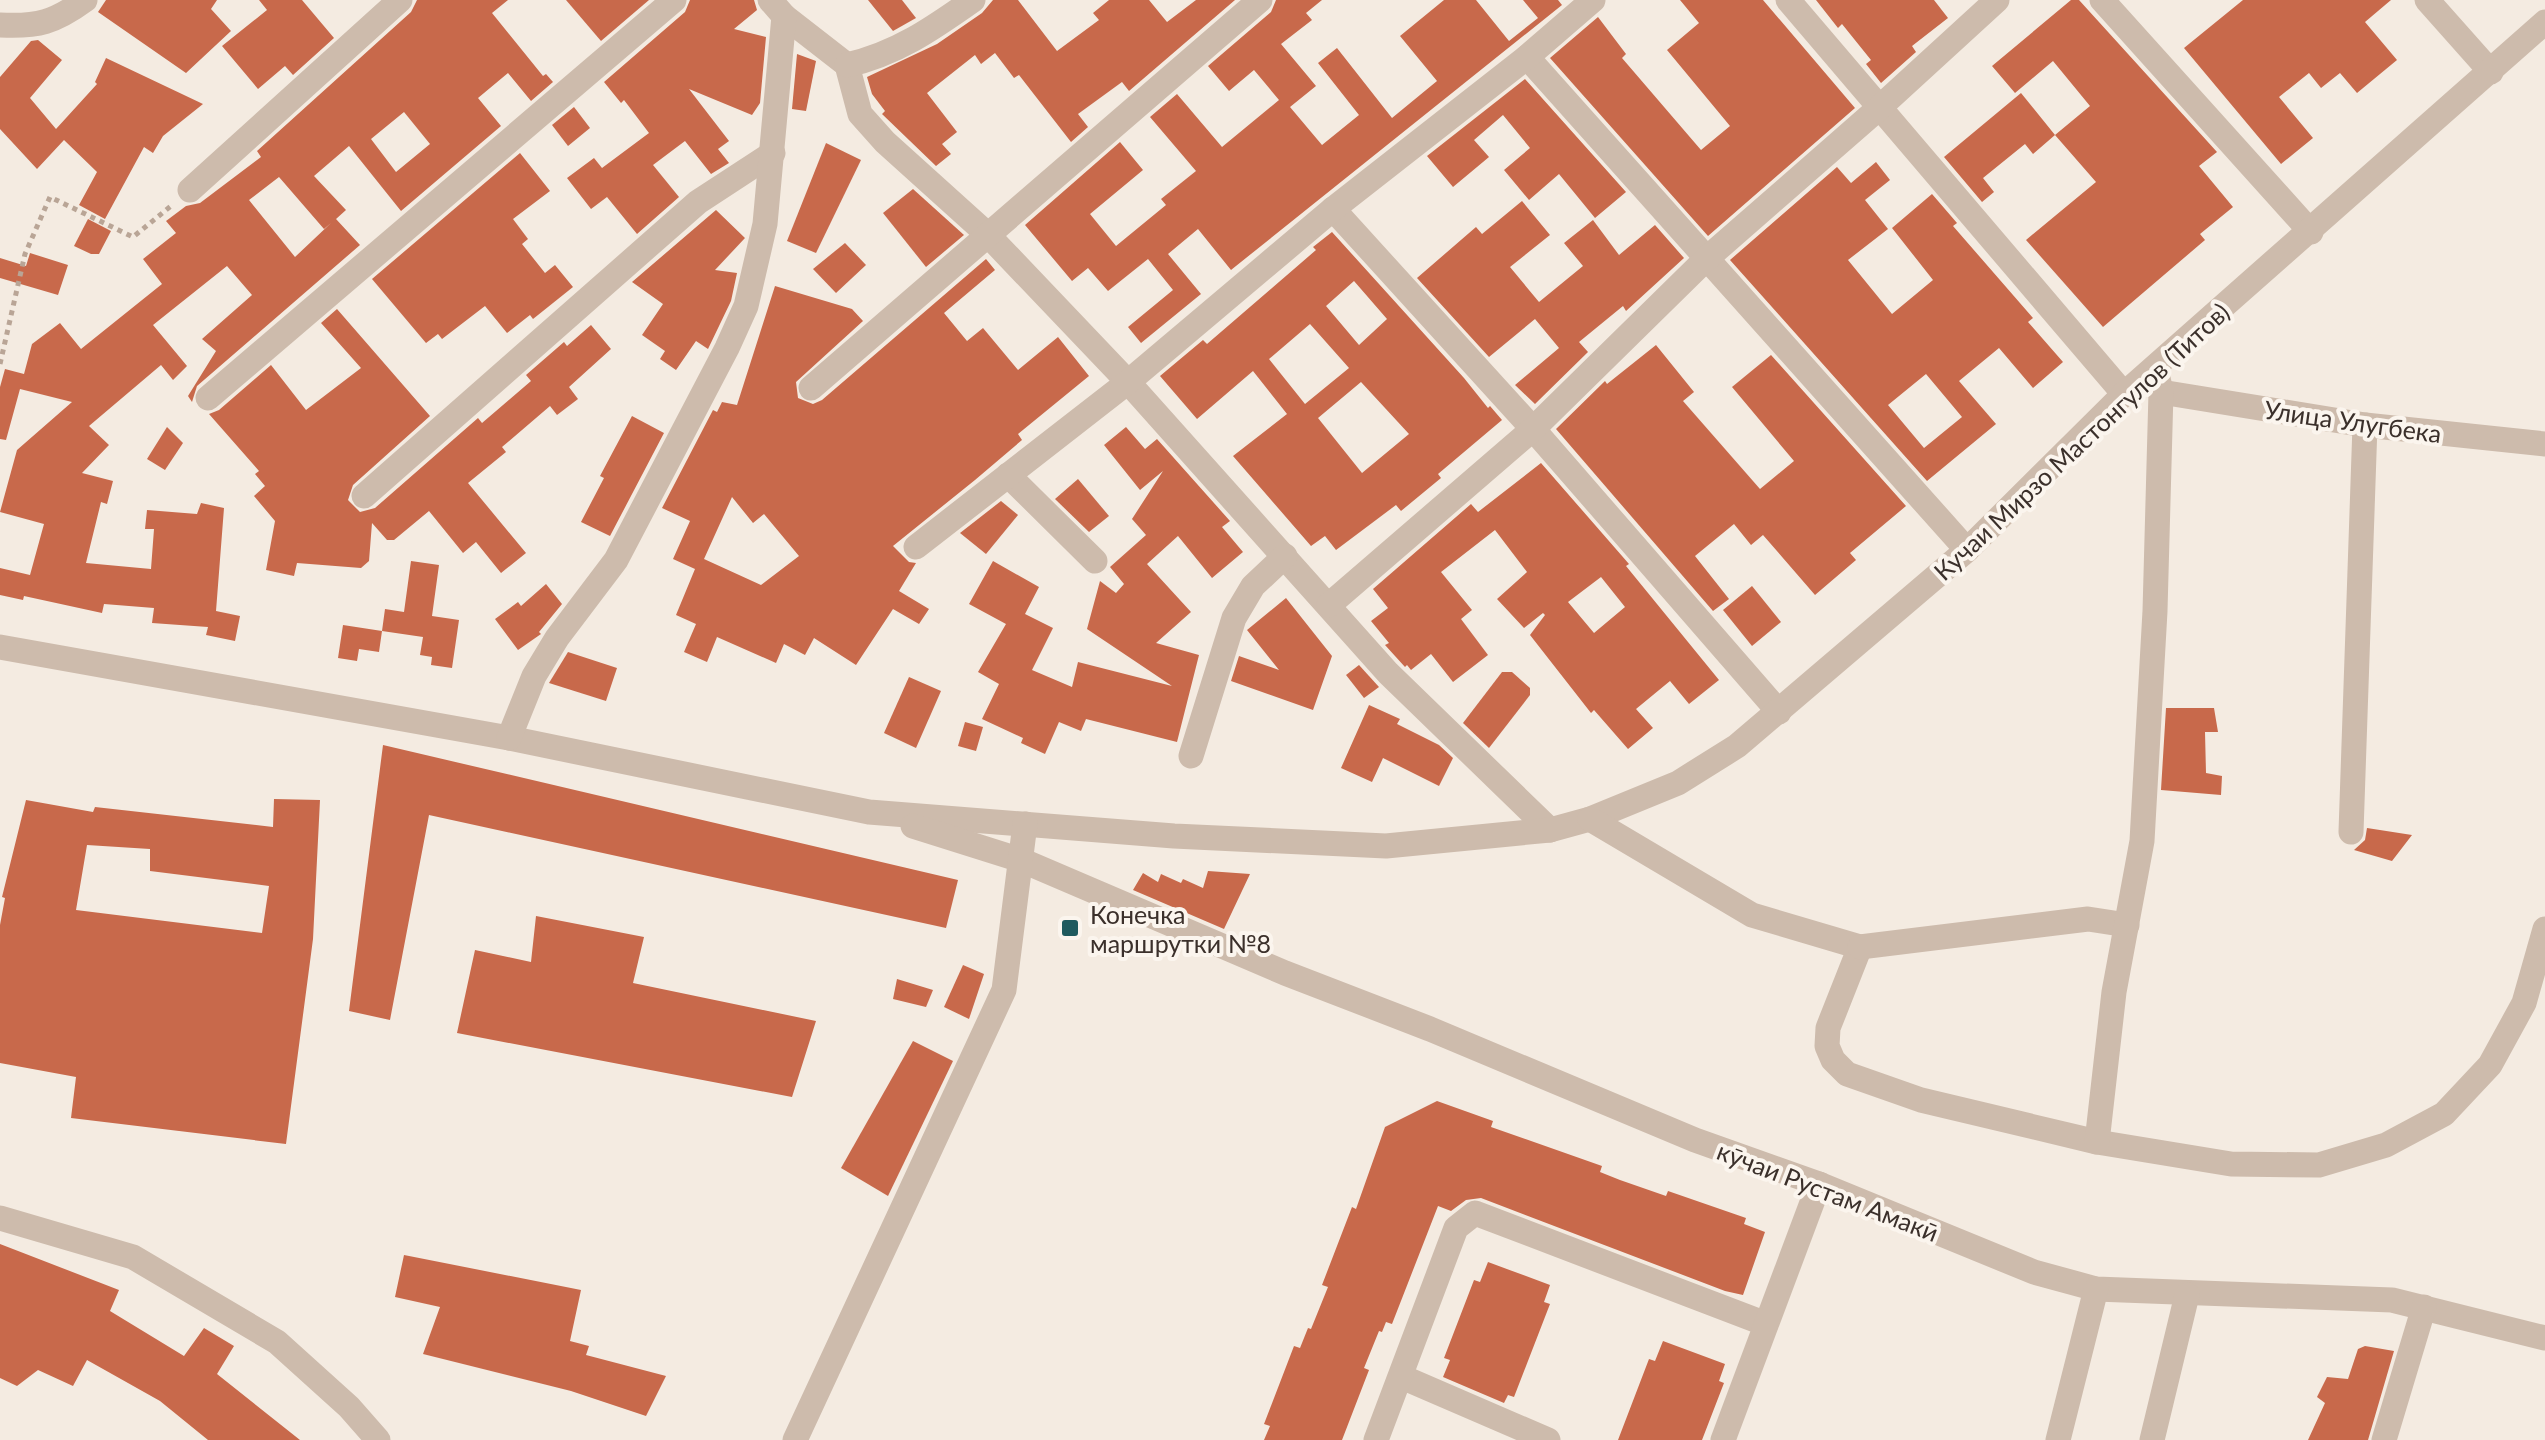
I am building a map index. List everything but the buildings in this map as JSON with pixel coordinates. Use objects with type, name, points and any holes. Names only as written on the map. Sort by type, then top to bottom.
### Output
[{"type":"street","points":[[0,24],[28,26],[60,18],[85,0]]},
{"type":"street","points":[[190,190],[400,0]]},
{"type":"street","points":[[208,398],[674,0]]},
{"type":"street","points":[[846,65],[878,58],[920,38],[973,0]]},
{"type":"street","points":[[811,388],[1260,0]]},
{"type":"street","points":[[916,546],[1128,382],[1333,209],[1527,57],[1592,0]]},
{"type":"street","points":[[1788,0],[2124,394]]},
{"type":"street","points":[[1329,604],[1533,429],[1705,260],[1997,0]]},
{"type":"street","points":[[2102,0],[2310,232]]},
{"type":"street","points":[[2427,0],[2491,72]]},
{"type":"street","points":[[777,8],[846,65],[860,114],[885,142],[987,234],[1128,382],[1388,672],[1550,830]]},
{"type":"street","points":[[509,738],[534,676],[557,638],[616,560],[728,348],[746,306],[765,224],[774,154],[777,8]]},
{"type":"street","name":"Кучаи Мирзо Мастонгулов (Титов)","points":[[869,812],[1190,837],[1386,846],[1550,830],[1590,819],[1678,783],[1737,746],[1967,550],[2124,394],[2158,381],[2310,232],[2545,22]]},
{"type":"street","points":[[1527,57],[1967,550]]},
{"type":"street","points":[[364,496],[698,202],[774,154]]},
{"type":"street","points":[[1333,209],[1533,429],[1779,712]]},
{"type":"street","points":[[2097,1142],[2114,992],[2142,841],[2155,611],[2158,381]]},
{"type":"street","name":"Улица Улугбека","points":[[2158,381],[2366,425],[2545,444]]},
{"type":"street","points":[[2351,832],[2366,425]]},
{"type":"street","points":[[1008,475],[1095,561]]},
{"type":"street","points":[[1191,756],[1234,618],[1253,586],[1285,556]]},
{"type":"street","points":[[0,647],[509,738],[869,812]]},
{"type":"street","name":"кӯчаи Рустам Амакӣ","points":[[869,812],[1021,860],[1695,1140],[1820,1184],[2034,1272],[2096,1289],[2392,1300],[2545,1338]]},
{"type":"street","points":[[1590,819],[1752,915],[1860,946],[2088,919],[2127,924]]},
{"type":"street","points":[[798,1434],[1004,990],[1025,824]]},
{"type":"street","points":[[1860,946],[1828,1028],[1827,1046],[1832,1060],[1847,1074],[1920,1100],[2097,1142],[2232,1164],[2320,1165],[2386,1144],[2444,1114],[2490,1065],[2524,1003],[2545,929]]},
{"type":"street","points":[[1722,1440],[1820,1184]]},
{"type":"street","points":[[1376,1440],[1456,1228],[1475,1213],[1766,1324]]},
{"type":"street","points":[[0,1218],[133,1257],[149,1266],[277,1342],[378,1440]]},
{"type":"street","points":[[2058,1440],[2096,1289]]},
{"type":"street","points":[[2152,1440],[2187,1295]]},
{"type":"street","points":[[2384,1440],[2424,1308]]},
{"type":"street","points":[[1402,1377],[1548,1440]]},
{"type":"path","points":[[0,364],[24,254],[50,197],[134,237],[190,190]]},
{"type":"place","name":"Конечка маршрутки №8","points":[[1070,928]]}]
